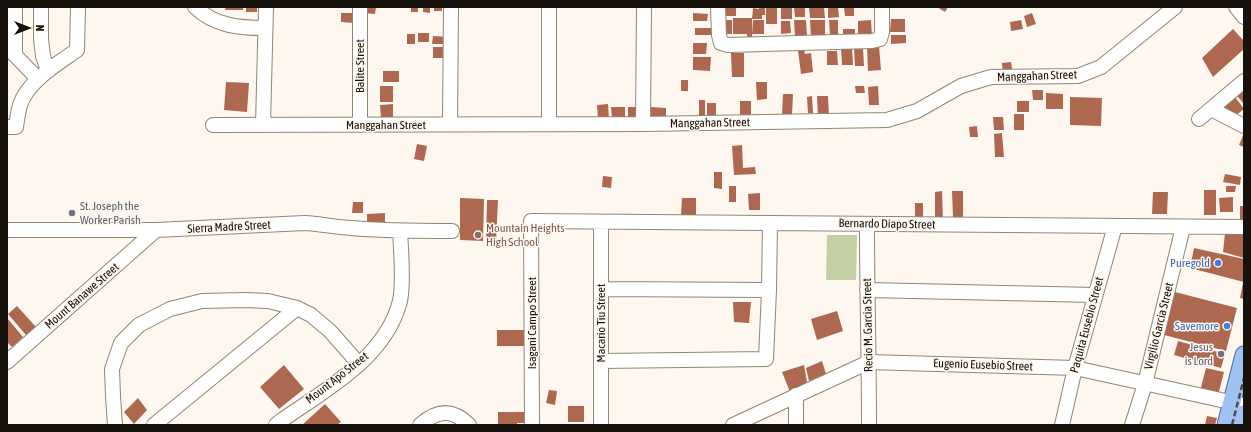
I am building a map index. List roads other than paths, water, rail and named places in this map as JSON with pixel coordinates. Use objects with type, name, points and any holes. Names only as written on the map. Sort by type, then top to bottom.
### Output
[{"type":"main road","points":[[1226,425],[1238,403],[1244,355]]},
{"type":"main road","points":[[1241,425],[1244,414]]},
{"type":"street","points":[[15,7],[11,51],[43,75]]},
{"type":"street","points":[[41,7],[43,75]]},
{"type":"street","points":[[7,127],[16,127],[20,106],[26,93],[43,75],[77,50],[78,7]]},
{"type":"street","points":[[194,7],[220,23],[243,28],[265,28]]},
{"type":"street","points":[[262,125],[266,7]]},
{"type":"street","name":"Balite Street","points":[[360,7],[360,125]]},
{"type":"street","points":[[450,124],[451,7]]},
{"type":"street","points":[[549,7],[549,124]]},
{"type":"street","points":[[643,124],[644,7]]},
{"type":"street","points":[[718,7],[720,43],[728,45],[872,42],[880,39],[882,32],[882,7]]},
{"type":"street","name":"Manggahan Street","points":[[213,125],[643,124],[887,120],[917,111],[960,86],[991,77],[1078,76],[1101,66],[1175,7]]},
{"type":"street","points":[[1236,7],[1244,17]]},
{"type":"street","points":[[1199,119],[1244,82]]},
{"type":"street","points":[[1211,109],[1244,126]]},
{"type":"street","name":"Bernardo Diapo Street","points":[[531,221],[1244,227]]},
{"type":"street","name":"Isagani Campo Street","points":[[531,221],[532,425]]},
{"type":"street","name":"Macario Tiu Street","points":[[601,222],[601,425]]},
{"type":"street","name":"Sierra Madre Street","points":[[7,230],[156,230],[305,223],[400,231],[452,231]]},
{"type":"street","points":[[601,361],[766,359],[770,223]]},
{"type":"street","name":"Recio M. Garcia Street","points":[[867,224],[869,425]]},
{"type":"street","name":"Paquita Eusebio Street","points":[[1062,425],[1075,368],[1115,226]]},
{"type":"street","name":"Virgilio Garcia Street","points":[[1132,425],[1145,384],[1183,226]]},
{"type":"street","name":"Mount Banawe Street","points":[[7,362],[156,230]]},
{"type":"street","name":"Mount Apo Street","points":[[276,425],[328,389],[359,364],[377,346],[392,322],[400,300],[402,281],[400,231]]},
{"type":"street","points":[[601,289],[769,290]]},
{"type":"street","points":[[867,290],[1095,295]]},
{"type":"street","points":[[115,425],[112,369],[120,343],[139,324],[170,309],[202,301],[268,301],[297,308],[311,315],[330,331],[359,364]]},
{"type":"street","points":[[154,425],[297,308]]},
{"type":"street","name":"Eugenio Eusebio Street","points":[[733,425],[869,362],[1075,368],[1238,403]]},
{"type":"street","points":[[796,395],[796,425]]},
{"type":"street","points":[[420,425],[428,418],[440,413],[452,413],[464,420],[469,425]]},
{"type":"railway","points":[[1232,425],[1244,378]]},
{"type":"place","name":"St. Joseph the Worker Parish","points":[[72,213]]},
{"type":"place","name":"Mountain Heights High School","points":[[478,235]]},
{"type":"place","name":"Puregold","points":[[1218,263]]},
{"type":"place","name":"Savemore","points":[[1227,326]]},
{"type":"place","name":"Jesus is Lord","points":[[1221,354]]}]
